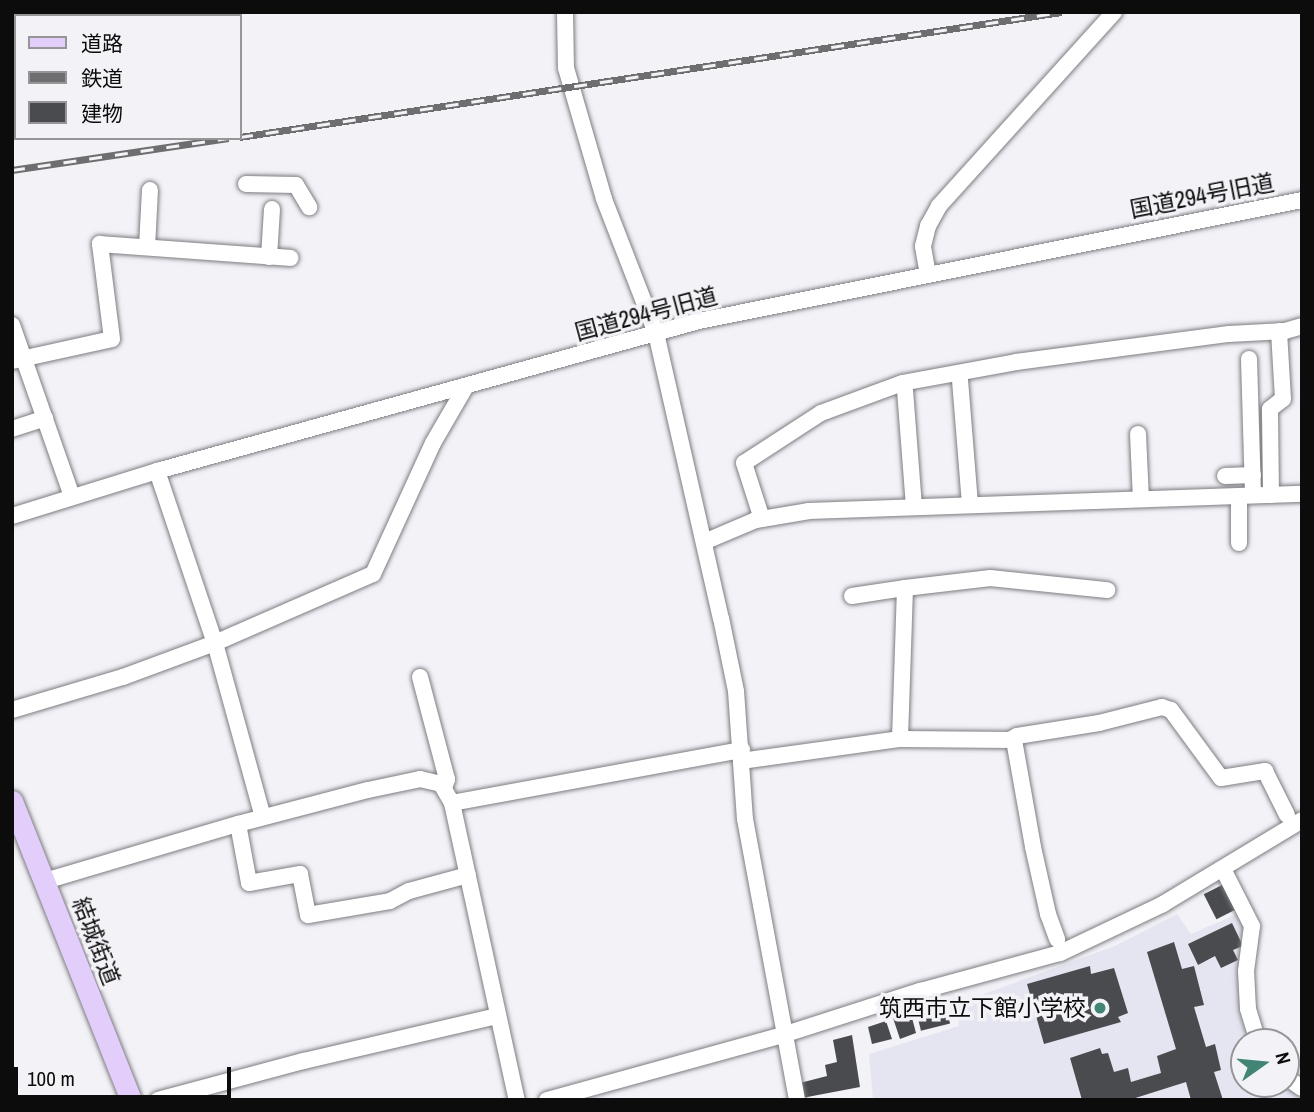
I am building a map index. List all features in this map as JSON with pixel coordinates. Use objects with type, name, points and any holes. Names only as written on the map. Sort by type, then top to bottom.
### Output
[{"type":"main road","name":"結城街道","points":[[12,801],[131,1100]]},
{"type":"street","points":[[565,12],[563,52],[579,116],[604,199],[656,333],[736,691],[745,819],[797,1100]]},
{"type":"street","points":[[928,275],[923,246],[928,226],[939,206],[1114,12]]},
{"type":"street","points":[[246,184],[296,185],[309,207]]},
{"type":"street","points":[[147,247],[150,190]]},
{"type":"street","name":"国道294号旧道","points":[[12,516],[158,471],[699,321],[1302,200]]},
{"type":"street","points":[[269,257],[272,209]]},
{"type":"street","points":[[18,360],[112,339],[100,244],[290,258]]},
{"type":"street","points":[[12,325],[18,360],[45,418],[72,496]]},
{"type":"street","points":[[762,519],[744,463],[821,413],[902,383],[1029,360],[1302,327]]},
{"type":"street","points":[[1271,495],[1269,409],[1283,399],[1279,331]]},
{"type":"street","points":[[1239,543],[1246,496],[1253,475],[1249,359]]},
{"type":"street","points":[[960,380],[970,505]]},
{"type":"street","points":[[12,710],[123,677],[215,643],[373,574],[433,443],[466,386]]},
{"type":"street","points":[[905,390],[914,506]]},
{"type":"street","points":[[12,429],[45,418]]},
{"type":"street","points":[[1138,433],[1141,499]]},
{"type":"street","points":[[158,471],[215,643],[263,817]]},
{"type":"street","points":[[1225,476],[1253,475]]},
{"type":"street","points":[[704,542],[762,519],[809,511],[1302,494]]},
{"type":"street","points":[[852,596],[990,578],[1107,590]]},
{"type":"street","points":[[900,739],[905,588]]},
{"type":"street","points":[[419,677],[447,779],[444,788]]},
{"type":"street","points":[[547,1100],[786,1034],[920,991],[1060,953],[1163,904],[1223,869],[1294,817],[1265,771],[1222,778],[1171,710],[1162,707],[1099,723],[1017,736],[1010,740]]},
{"type":"street","points":[[452,803],[741,756],[900,739],[1014,740],[1033,847],[1048,914],[1058,939]]},
{"type":"street","points":[[45,881],[263,817],[420,779],[441,784],[452,803],[517,1100]]},
{"type":"street","points":[[238,824],[249,883],[300,874],[308,915],[390,901],[409,891],[468,875]]},
{"type":"street","points":[[1223,869],[1252,926],[1246,971],[1248,1009],[1254,1028]]},
{"type":"street","points":[[158,1100],[498,1016]]},
{"type":"shaded area","name":"筑西市立下館小学校","points":[[1242,912],[1248,928],[1252,1028],[1230,1028],[1230,1098],[1300,1098],[1300,1094],[1302,1095],[1299,1100],[873,1100],[869,1054],[959,1026],[956,1004],[1115,946],[1177,914],[1191,934]]},
{"type":"building","points":[[1226,883],[1239,908],[1216,919],[1204,894]]},
{"type":"building","points":[[1232,923],[1243,946],[1233,950],[1238,960],[1221,968],[1215,956],[1198,965],[1188,944]]},
{"type":"building","points":[[1174,942],[1182,969],[1194,966],[1204,1005],[1194,1007],[1206,1047],[1215,1044],[1221,1070],[1214,1072],[1223,1100],[1191,1100],[1186,1082],[1129,1100],[1082,1100],[1070,1058],[1100,1048],[1102,1054],[1108,1053],[1114,1072],[1128,1068],[1131,1082],[1161,1073],[1157,1056],[1176,1049],[1147,952]]},
{"type":"building","points":[[1090,966],[1091,974],[1114,968],[1128,1013],[1118,1017],[1121,1022],[1044,1044],[1027,984]]},
{"type":"building","points":[[945,1003],[950,1023],[921,1031],[916,1010]]},
{"type":"building","points":[[911,1014],[916,1033],[900,1039],[893,1018]]},
{"type":"building","points":[[886,1021],[892,1039],[872,1044],[868,1027]]},
{"type":"building","points":[[852,1035],[860,1087],[802,1098],[800,1083],[827,1076],[825,1065],[837,1062],[833,1040]]},
{"type":"railway","points":[[242,137],[1062,12]]},
{"type":"railway","points":[[12,170],[215,140]]},
{"type":"place","name":"筑西市立下館小学校","points":[[1100,1008]]}]
